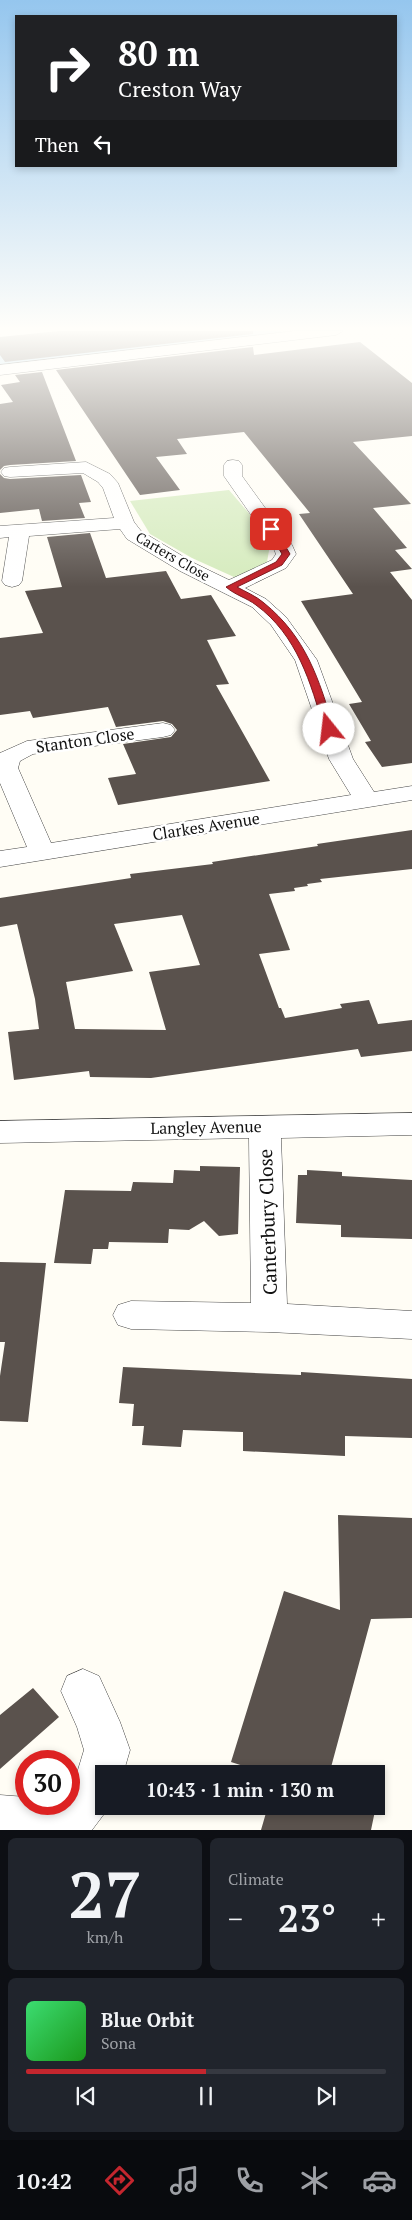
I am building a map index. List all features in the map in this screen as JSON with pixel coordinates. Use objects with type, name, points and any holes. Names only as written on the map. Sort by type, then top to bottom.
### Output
[{"type":"street","points":[[230,587],[279,564],[286,554],[282,545],[233,476],[233,464]]},
{"type":"street","name":"Carters Close","points":[[10,472],[86,467],[104,478],[112,487],[125,523],[134,535],[187,567],[259,603],[278,621],[306,660],[341,759],[367,800]]},
{"type":"street","points":[[0,532],[125,523]]},
{"type":"street","points":[[12,581],[20,530]]},
{"type":"street","name":"Stanton Close","points":[[42,852],[6,768],[4,755],[27,748],[163,730]]},
{"type":"street","name":"Clarkes Avenue","points":[[0,859],[412,793]]},
{"type":"street","name":"Langley Avenue","points":[[0,1132],[412,1124]]},
{"type":"street","name":"Canterbury Close","points":[[265,1126],[264,1174],[269,1318]]},
{"type":"street","name":"Canterbury Close","points":[[131,1315],[269,1318],[412,1325]]},
{"type":"street","points":[[0,1819],[68,1824],[96,1786],[107,1750],[98,1722],[83,1691]]},
{"type":"green space","points":[[229,490],[271,539],[267,562],[251,574],[234,577],[192,558],[150,534],[130,501]]},
{"type":"building","points":[[0,416],[59,416],[76,461],[10,465],[4,466],[0,470]]},
{"type":"building","points":[[87,416],[412,416],[412,436],[353,442],[411,504],[373,508],[407,548],[395,550],[412,569],[390,572],[412,600],[412,763],[382,767],[365,742],[371,741],[349,704],[362,702],[301,601],[353,594],[299,514],[310,513],[244,432],[177,439],[187,454],[156,457],[180,490],[140,495]]},
{"type":"building","points":[[0,474],[4,478],[10,479],[81,475],[91,502],[79,503],[85,518],[42,521],[39,509],[0,513]]},
{"type":"building","points":[[90,533],[106,578],[166,571],[181,599],[211,595],[236,636],[207,640],[229,684],[216,685],[270,781],[118,805],[108,778],[136,774],[123,744],[171,737],[177,730],[172,724],[163,721],[116,727],[108,707],[33,718],[30,711],[0,715],[0,638],[43,633],[25,591],[62,587],[47,537]]},
{"type":"building","points":[[412,830],[412,869],[320,879],[322,882],[294,888],[295,891],[269,894],[290,950],[259,954],[279,1008],[281,1008],[285,1018],[342,1008],[340,1004],[369,1000],[378,1024],[412,1020],[412,1051],[361,1057],[358,1049],[151,1078],[90,1077],[89,1071],[14,1080],[8,1032],[39,1029],[35,999],[17,924],[0,927],[0,898],[131,878],[130,874],[213,864],[212,862],[318,846],[317,844]],"holes":[[[182,915],[200,965],[149,972],[166,1030],[75,1029],[66,982],[133,971],[114,924]]]},
{"type":"building","points":[[200,1166],[240,1167],[238,1234],[219,1236],[204,1221],[189,1230],[169,1229],[168,1243],[109,1242],[108,1249],[93,1249],[91,1264],[54,1263],[65,1190],[131,1191],[133,1182],[173,1183],[174,1170],[200,1171]]},
{"type":"building","points":[[307,1170],[342,1172],[342,1176],[412,1180],[412,1239],[341,1237],[341,1225],[296,1223],[298,1175],[307,1175]]},
{"type":"building","points":[[0,1262],[46,1263],[28,1422],[0,1421],[0,1376],[5,1342],[0,1342]]},
{"type":"building","points":[[123,1367],[301,1375],[301,1372],[412,1379],[412,1438],[345,1436],[345,1456],[243,1451],[243,1432],[183,1430],[181,1447],[142,1445],[144,1426],[132,1426],[134,1404],[119,1403]]},
{"type":"building","points":[[338,1515],[412,1518],[412,1618],[371,1619],[332,1765],[240,1765],[231,1762],[284,1591],[340,1610]]},
{"type":"building","points":[[33,1688],[59,1717],[22,1750],[15,1750],[15,1756],[0,1769],[0,1715]]},
{"type":"building","points":[[265,1815],[374,1815],[371,1830],[261,1830]]},
{"type":"route","points":[[271,529],[286,554],[279,564],[230,587],[259,603],[278,621],[288,634],[306,660],[314,679],[329,729]]}]
